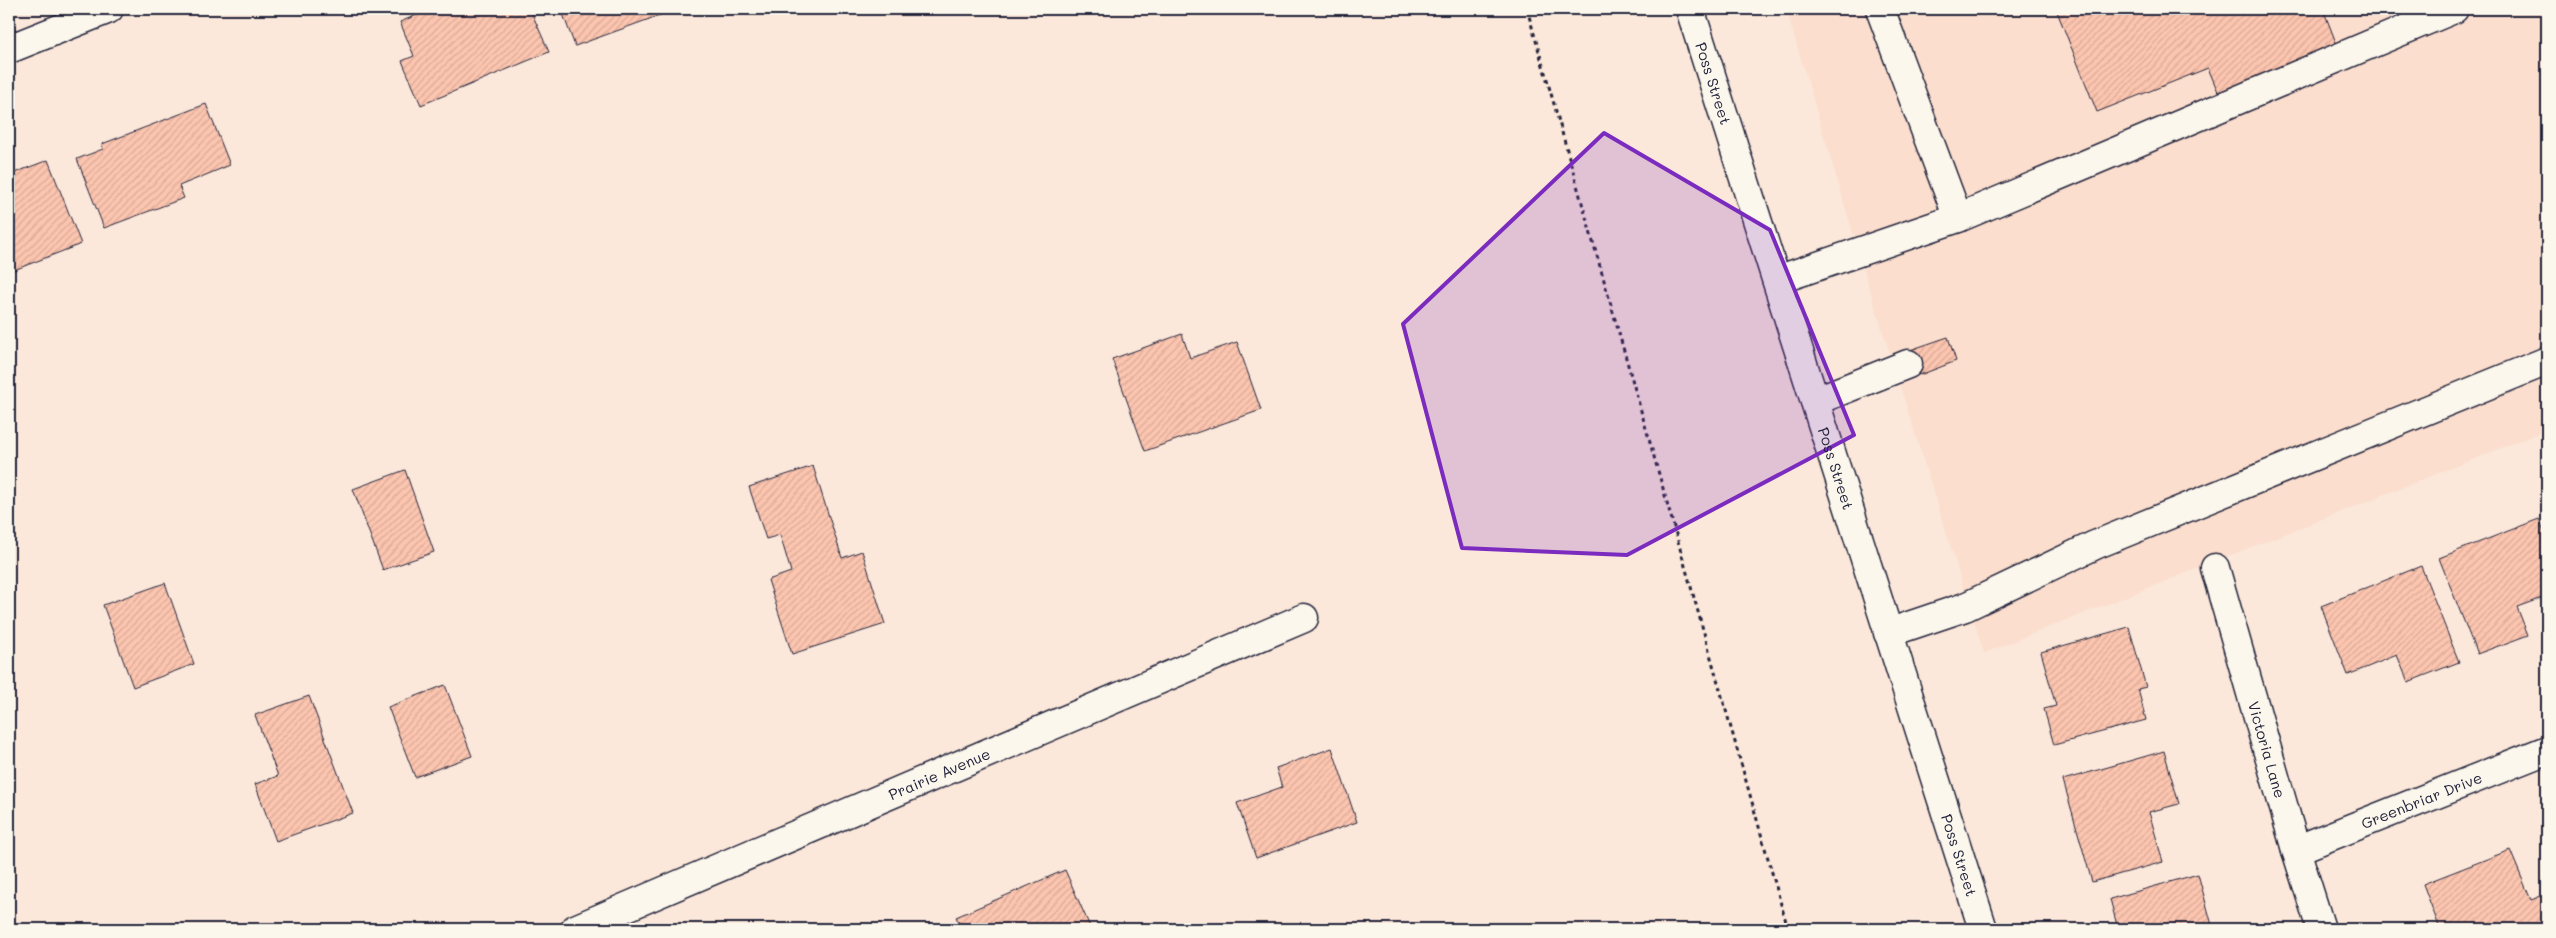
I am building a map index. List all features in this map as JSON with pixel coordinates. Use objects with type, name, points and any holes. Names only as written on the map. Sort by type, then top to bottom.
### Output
[{"type":"street","points":[[9,49],[109,9]]},
{"type":"street","name":"Poss Street","points":[[1690,9],[1983,929]]},
{"type":"street","points":[[1880,9],[1958,218]]},
{"type":"street","points":[[1777,280],[1958,218],[2454,9]]},
{"type":"street","points":[[1888,634],[1965,607],[2095,545],[2547,361]]},
{"type":"street","points":[[1815,401],[1908,364]]},
{"type":"street","name":"Victoria Lane","points":[[2214,568],[2296,850],[2321,929]]},
{"type":"street","name":"Prairie Avenue","points":[[574,929],[1304,618]]},
{"type":"street","name":"Greenbriar Drive","points":[[2296,850],[2547,750]]},
{"type":"path","points":[[1527,9],[1788,929]]},
{"type":"highlighted area","points":[[1604,133],[1770,230],[1854,435],[1627,555],[1462,548],[1403,324]]},
{"type":"shaded area","points":[[1786,9],[2547,9],[2547,430],[1984,653],[1873,300]]},
{"type":"building","points":[[431,9],[530,9],[549,52],[421,105],[402,61],[414,56],[400,22]]},
{"type":"building","points":[[561,9],[677,9],[575,46]]},
{"type":"building","points":[[2056,9],[2323,9],[2342,58],[2224,106],[2208,68],[2097,112]]},
{"type":"building","points":[[206,104],[230,165],[179,186],[184,198],[104,228],[77,159],[103,149],[102,144]]},
{"type":"building","points":[[48,160],[81,244],[9,272],[9,175]]},
{"type":"building","points":[[1182,334],[1190,358],[1237,342],[1261,410],[1145,451],[1112,359]]},
{"type":"building","points":[[1948,337],[1956,361],[1920,375],[1910,350]]},
{"type":"building","points":[[813,466],[842,558],[862,551],[885,624],[792,654],[768,580],[791,572],[780,535],[766,539],[749,487]]},
{"type":"building","points":[[405,470],[434,552],[383,570],[353,489]]},
{"type":"building","points":[[2539,519],[2547,540],[2547,596],[2517,607],[2528,635],[2477,654],[2439,558]]},
{"type":"building","points":[[2421,566],[2459,662],[2408,682],[2397,655],[2348,675],[2321,606]]},
{"type":"building","points":[[165,583],[194,664],[133,687],[103,605]]},
{"type":"building","points":[[2129,627],[2146,687],[2138,689],[2146,720],[2054,745],[2044,709],[2056,706],[2041,652]]},
{"type":"building","points":[[445,685],[472,756],[415,777],[388,707]]},
{"type":"building","points":[[309,696],[353,813],[276,841],[255,784],[278,776],[255,715]]},
{"type":"building","points":[[1332,748],[1357,822],[1256,858],[1237,803],[1282,787],[1276,768]]},
{"type":"building","points":[[2164,751],[2179,804],[2149,812],[2163,862],[2092,882],[2063,780]]},
{"type":"building","points":[[2510,850],[2531,900],[2541,896],[2547,913],[2547,929],[2440,929],[2423,884]]},
{"type":"building","points":[[1065,870],[1091,929],[962,929],[956,917]]},
{"type":"building","points":[[2198,874],[2213,929],[2118,929],[2110,899]]}]
